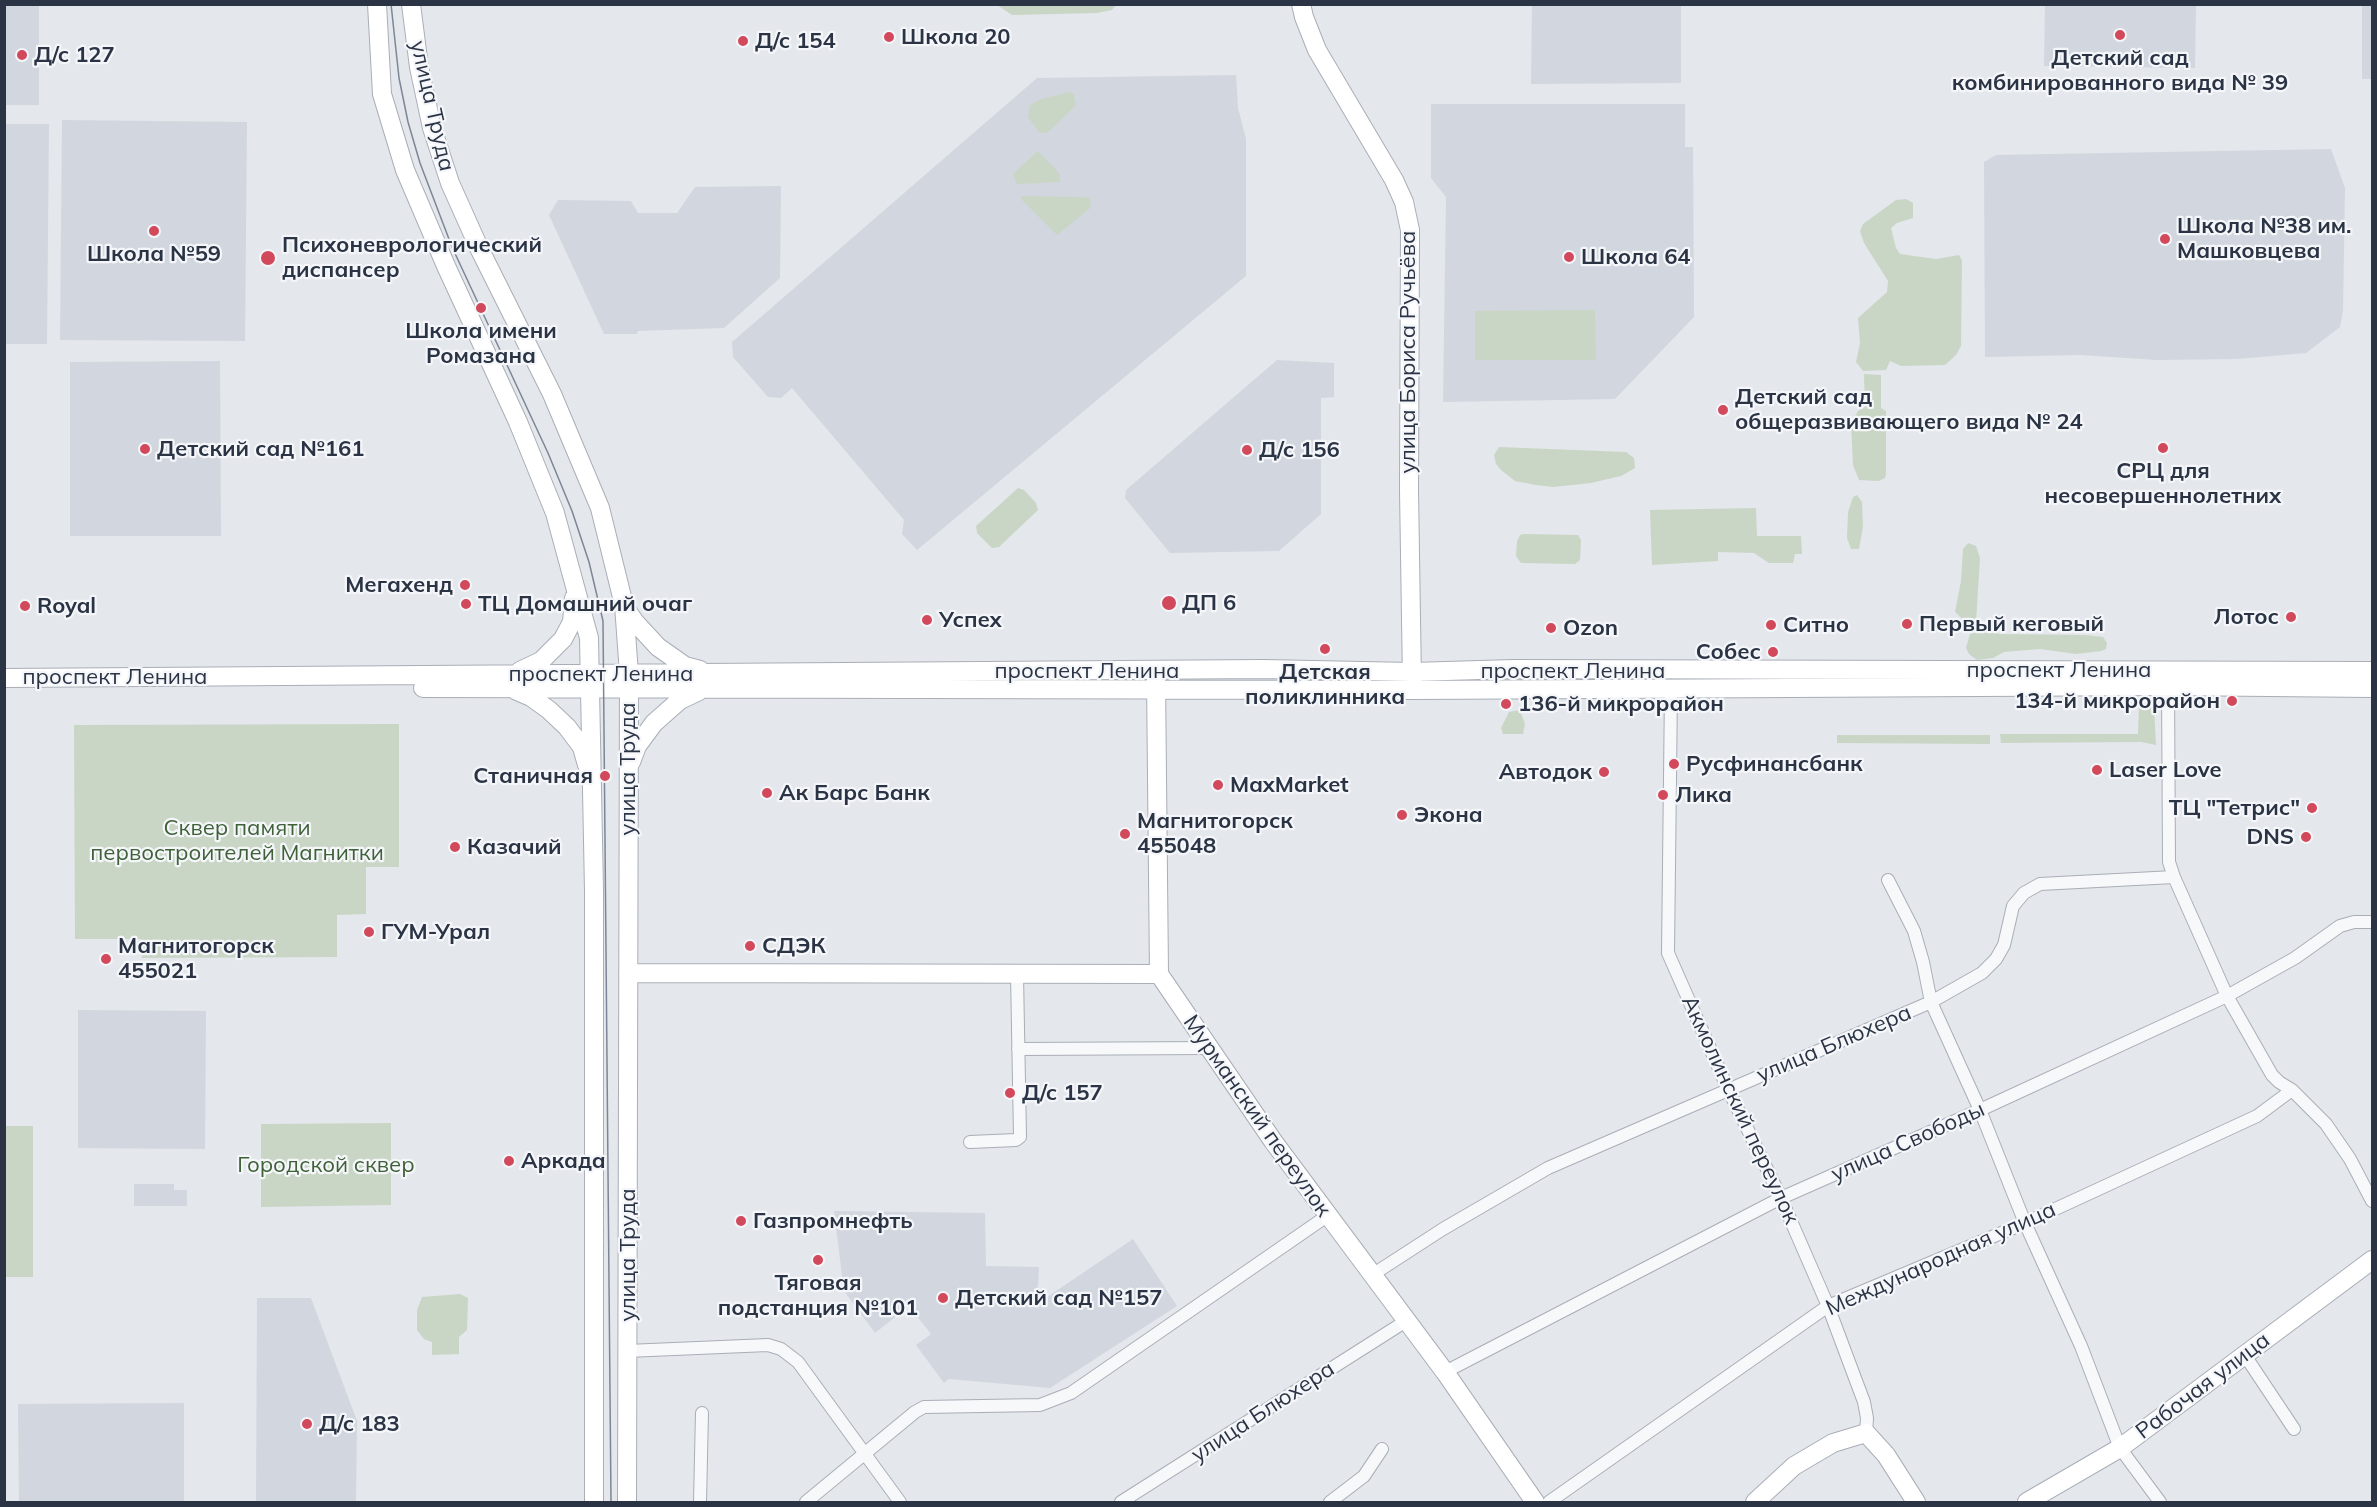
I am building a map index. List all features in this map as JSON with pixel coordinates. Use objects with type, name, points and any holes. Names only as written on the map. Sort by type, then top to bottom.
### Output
[{"type":"main road","name":"улица Труда","points":[[377,4],[382,94],[405,170],[446,266],[518,422],[555,513],[588,638],[592,780],[595,1100],[594,1503]]},
{"type":"main road","name":"улица Труда","points":[[411,4],[419,67],[432,128],[450,183],[480,250],[552,394],[600,508],[624,605],[628,643],[627,1503]]},
{"type":"main road","name":"улица Бориса Ручьёва","points":[[1301,4],[1317,50],[1394,180],[1404,202],[1410,230],[1409,490],[1412,681]]},
{"type":"main road","points":[[576,587],[572,622],[563,639],[534,666],[508,681],[549,710],[567,727],[582,747],[592,780]]},
{"type":"main road","points":[[624,605],[633,621],[658,647],[686,666],[715,681]]},
{"type":"main road","name":"проспект Ленина","points":[[1412,681],[1514,669],[1634,671],[1850,669],[2169,678],[2373,688]]},
{"type":"main road","name":"проспект Ленина","points":[[4,678],[589,682],[1156,679],[1412,681],[1671,690],[2373,671]]},
{"type":"main road","points":[[628,973],[1159,974],[1156,679]]},
{"type":"main road","name":"проспект Ленина","points":[[4,689],[508,681]]},
{"type":"main road","points":[[628,769],[637,746],[654,723],[680,700],[715,681]]},
{"type":"main road","name":"Мурманский переулок","points":[[1159,974],[1327,1216],[1445,1372],[1535,1503]]},
{"type":"main road","name":"Рабочая улица","points":[[2027,1503],[2120,1448],[2373,1260]]},
{"type":"main road","points":[[1755,1503],[1794,1466],[1833,1443],[1866,1433],[1886,1455],[1916,1503]]},
{"type":"street","points":[[2169,678],[2169,862],[2174,877],[2228,996],[2272,1075],[2278,1082],[2292,1090],[2326,1124],[2350,1159],[2373,1201]]},
{"type":"street","name":"Акмолинский переулок","points":[[1671,690],[1668,953],[1828,1306],[1864,1402],[1867,1418],[1866,1433]]},
{"type":"street","name":"улица Блюхера","points":[[1372,1275],[1443,1229],[1548,1168],[1931,1002],[1982,973],[1996,959],[2004,945],[2013,906],[2024,893],[2040,884],[2174,877]]},
{"type":"street","points":[[1888,880],[1914,931],[1931,1002],[1980,1110],[2025,1223],[2080,1346],[2120,1448],[2160,1503]]},
{"type":"street","name":"улица Свободы","points":[[1445,1372],[1781,1198],[2228,996],[2295,958],[2340,926],[2354,922],[2373,922]]},
{"type":"street","points":[[970,1142],[1016,1140],[1020,1137],[1017,974]]},
{"type":"street","points":[[1018,1049],[1209,1048]]},
{"type":"street","name":"Международная улица","points":[[1549,1503],[1828,1306],[2025,1223],[2257,1116],[2292,1090]]},
{"type":"street","points":[[806,1503],[915,1412],[924,1407],[1040,1405],[1062,1397],[1327,1216]]},
{"type":"street","name":"улица Блюхера","points":[[1121,1503],[1406,1321]]},
{"type":"street","points":[[627,1351],[768,1345],[781,1348],[798,1362],[900,1503]]},
{"type":"street","points":[[2244,1354],[2294,1429]]},
{"type":"street","points":[[700,1503],[702,1413]]},
{"type":"street","points":[[1330,1503],[1364,1476],[1382,1449]]},
{"type":"shaded area","name":"Д/с 127","points":[[5,4],[39,5],[39,105],[5,105]]},
{"type":"shaded area","points":[[1532,5],[1681,5],[1681,83],[1531,84]]},
{"type":"shaded area","name":"Детский сад комбинированного вида № 39","points":[[2045,5],[2196,5],[2195,68],[2044,66]]},
{"type":"shaded area","points":[[2362,5],[2372,5],[2372,79],[2362,79]]},
{"type":"shaded area","points":[[1236,75],[1238,108],[1246,139],[1246,276],[917,550],[902,534],[904,520],[792,388],[781,398],[768,397],[733,357],[732,342],[1037,78]]},
{"type":"shaded area","name":"Школа 64","points":[[1431,104],[1685,104],[1685,147],[1693,147],[1694,317],[1615,399],[1443,402],[1446,197],[1431,178]]},
{"type":"shaded area","name":"Школа №59","points":[[62,120],[247,122],[245,341],[60,340]]},
{"type":"shaded area","points":[[4,124],[49,124],[47,344],[5,344]]},
{"type":"shaded area","name":"Школа №38 им. Машковцева","points":[[2331,149],[2345,188],[2343,310],[2340,327],[2306,353],[2237,359],[2157,360],[2080,355],[1985,357],[1984,162],[1996,155]]},
{"type":"shaded area","points":[[781,186],[780,278],[724,328],[604,334],[549,215],[558,200],[631,201],[638,213],[677,213],[695,187]]},
{"type":"shaded area","name":"Д/с 156","points":[[1277,360],[1334,363],[1334,397],[1321,398],[1321,514],[1279,551],[1170,553],[1125,498],[1126,490]]},
{"type":"shaded area","name":"Детский сад №161","points":[[220,361],[221,536],[70,536],[70,362]]},
{"type":"shaded area","points":[[78,1010],[206,1011],[205,1149],[78,1148]]},
{"type":"shaded area","points":[[134,1184],[174,1184],[174,1190],[187,1190],[187,1206],[134,1206]]},
{"type":"shaded area","name":"Детский сад №157","points":[[834,1211],[985,1213],[986,1266],[1039,1267],[1037,1304],[1133,1239],[1177,1306],[1050,1388],[949,1379],[944,1383],[916,1345],[931,1334],[909,1306],[875,1333],[844,1291]]},
{"type":"shaded area","points":[[257,1298],[311,1298],[357,1421],[356,1502],[256,1502]]},
{"type":"shaded area","points":[[184,1403],[184,1502],[19,1502],[18,1404]]},
{"type":"green space","points":[[997,5],[1116,5],[1112,10],[1097,13],[1012,15]]},
{"type":"green space","points":[[1070,92],[1074,95],[1076,105],[1047,133],[1039,132],[1028,117],[1030,105],[1041,99]]},
{"type":"green space","points":[[1038,151],[1060,174],[1060,182],[1017,184],[1013,174]]},
{"type":"green space","points":[[1021,196],[1089,198],[1091,203],[1089,209],[1057,235],[1022,200]]},
{"type":"green space","points":[[1906,199],[1913,203],[1913,218],[1897,223],[1891,228],[1896,248],[1900,254],[1936,259],[1959,255],[1962,260],[1961,346],[1956,355],[1945,365],[1901,366],[1890,361],[1886,370],[1863,371],[1856,362],[1860,343],[1858,318],[1887,292],[1888,281],[1864,243],[1860,231],[1863,224],[1896,200]]},
{"type":"green space","points":[[1595,310],[1596,360],[1475,360],[1475,311]]},
{"type":"green space","points":[[1864,374],[1881,375],[1881,408],[1886,411],[1886,474],[1885,478],[1879,481],[1859,480],[1853,465],[1851,423],[1858,411],[1865,407]]},
{"type":"green space","points":[[1499,447],[1626,452],[1634,458],[1635,468],[1621,476],[1591,483],[1553,487],[1536,485],[1515,481],[1501,470],[1496,464],[1494,455]]},
{"type":"green space","points":[[1018,488],[1024,490],[1036,503],[1038,510],[999,547],[992,548],[977,533],[976,526]]},
{"type":"green space","points":[[1857,495],[1862,502],[1863,527],[1859,549],[1851,549],[1847,538],[1848,512],[1853,497]]},
{"type":"green space","points":[[1756,508],[1757,536],[1801,536],[1802,554],[1795,554],[1793,563],[1769,563],[1754,553],[1718,552],[1718,561],[1652,565],[1650,510]]},
{"type":"green space","points":[[1520,535],[1578,535],[1581,540],[1580,560],[1575,564],[1521,563],[1516,556],[1517,541]]},
{"type":"green space","points":[[1968,543],[1976,546],[1980,558],[1976,623],[1967,623],[1955,612],[1961,581],[1963,549]]},
{"type":"green space","points":[[1983,630],[1994,630],[1999,634],[2085,635],[2103,637],[2107,643],[2106,649],[2101,651],[2076,654],[2040,649],[2004,652],[1993,658],[1977,660],[1969,654],[1966,648],[1970,634]]},
{"type":"green space","points":[[2139,706],[2154,706],[2156,745],[2141,742],[2001,743],[2000,734],[2138,734]]},
{"type":"green space","points":[[1520,710],[1525,724],[1523,734],[1503,734],[1501,728],[1509,712]]},
{"type":"green space","name":"Сквер памяти первостроителей Магнитки","points":[[399,724],[399,867],[366,867],[366,914],[337,915],[337,957],[142,958],[141,939],[75,939],[74,725]]},
{"type":"green space","points":[[1837,735],[1990,735],[1990,744],[1837,743]]},
{"type":"green space","name":"Городской сквер","points":[[391,1123],[391,1205],[261,1207],[261,1124]]},
{"type":"green space","points":[[4,1126],[33,1126],[33,1277],[5,1277]]},
{"type":"green space","points":[[460,1294],[468,1298],[467,1330],[459,1337],[459,1354],[432,1355],[432,1342],[424,1339],[417,1330],[417,1310],[422,1297]]},
{"type":"tram line","points":[[391,4],[399,78],[408,122],[420,163],[452,247],[548,453],[572,511],[589,562],[603,621],[611,1502]]},
{"type":"place","name":"Детский сад комбинированного вида № 39","points":[[2120,35]]},
{"type":"place","name":"Школа 20","points":[[889,37]]},
{"type":"place","name":"Д/с 154","points":[[743,41]]},
{"type":"place","name":"Д/с 127","points":[[22,55]]},
{"type":"place","name":"Школа №59","points":[[154,231]]},
{"type":"place","name":"Школа №38 им. Машковцева","points":[[2165,239]]},
{"type":"place","name":"Школа 64","points":[[1569,257]]},
{"type":"place","name":"Психоневрологический диспансер","points":[[268,258]]},
{"type":"place","name":"Школа имени Ромазана","points":[[481,308]]},
{"type":"place","name":"Детский сад общеразвивающего вида № 24","points":[[1723,410]]},
{"type":"place","name":"СРЦ для несовершеннолетних","points":[[2163,448]]},
{"type":"place","name":"Детский сад №161","points":[[145,449]]},
{"type":"place","name":"Д/с 156","points":[[1247,450]]},
{"type":"place","name":"Мегахенд","points":[[465,585]]},
{"type":"place","name":"ДП 6","points":[[1169,603]]},
{"type":"place","name":"ТЦ Домашний очаг","points":[[466,604]]},
{"type":"place","name":"Royal","points":[[25,606]]},
{"type":"place","name":"Лотос","points":[[2291,617]]},
{"type":"place","name":"Успех","points":[[927,620]]},
{"type":"place","name":"Первый кеговый","points":[[1907,624]]},
{"type":"place","name":"Ситно","points":[[1771,625]]},
{"type":"place","name":"Ozon","points":[[1551,628]]},
{"type":"place","name":"Детская поликлинника","points":[[1325,649]]},
{"type":"place","name":"Собес","points":[[1773,652]]},
{"type":"place","name":"134-й микрорайон","points":[[2232,701]]},
{"type":"place","name":"136-й микрорайон","points":[[1506,704]]},
{"type":"place","name":"Русфинансбанк","points":[[1674,764]]},
{"type":"place","name":"Laser Love","points":[[2097,770]]},
{"type":"place","name":"Автодок","points":[[1604,772]]},
{"type":"place","name":"Станичная","points":[[605,776]]},
{"type":"place","name":"MaxMarket","points":[[1218,785]]},
{"type":"place","name":"Ак Барс Банк","points":[[767,793]]},
{"type":"place","name":"Лика","points":[[1663,795]]},
{"type":"place","name":"ТЦ \"Тетрис\"","points":[[2312,808]]},
{"type":"place","name":"Экона","points":[[1402,815]]},
{"type":"place","name":"Магнитогорск 455048","points":[[1125,834]]},
{"type":"place","name":"DNS","points":[[2306,837]]},
{"type":"place","name":"Казачий","points":[[455,847]]},
{"type":"place","name":"ГУМ-Урал","points":[[369,932]]},
{"type":"place","name":"СДЭК","points":[[750,946]]},
{"type":"place","name":"Магнитогорск 455021","points":[[106,959]]},
{"type":"place","name":"Д/с 157","points":[[1010,1093]]},
{"type":"place","name":"Аркада","points":[[509,1161]]},
{"type":"place","name":"Газпромнефть","points":[[741,1221]]},
{"type":"place","name":"Тяговая подстанция №101","points":[[818,1260]]},
{"type":"place","name":"Детский сад №157","points":[[943,1298]]},
{"type":"place","name":"Д/с 183","points":[[307,1424]]}]
